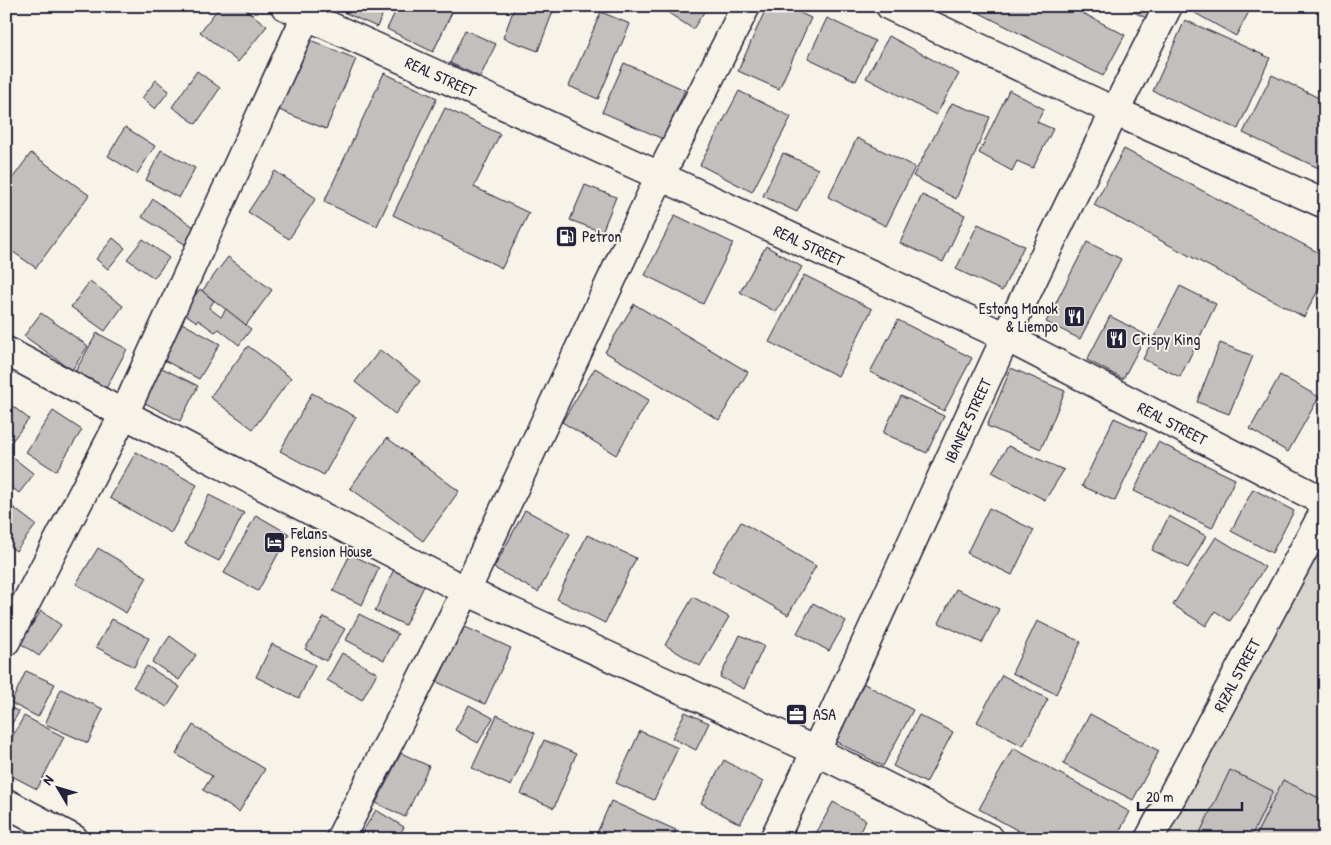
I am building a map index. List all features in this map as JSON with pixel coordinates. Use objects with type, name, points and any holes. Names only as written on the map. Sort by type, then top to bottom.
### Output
[{"type":"street","points":[[340,839],[466,591],[660,176],[746,6]]},
{"type":"street","points":[[890,6],[1114,111],[1325,204]]},
{"type":"street","name":"IBANEZ STREET","points":[[774,839],[1006,337],[1114,111],[1168,6]]},
{"type":"street","points":[[6,642],[124,414],[296,11]]},
{"type":"street","name":"REAL STREET","points":[[296,11],[660,176],[1006,337],[1325,502]]},
{"type":"street","points":[[6,351],[466,591],[816,751],[990,839]]},
{"type":"street","name":"RIZAL STREET","points":[[1150,839],[1325,510]]},
{"type":"street","points":[[6,804],[74,839]]},
{"type":"shaded area","points":[[1325,531],[1325,839],[1165,839]]},
{"type":"building","points":[[220,6],[241,6],[267,26],[238,62],[200,32]]},
{"type":"building","points":[[346,6],[386,6],[377,27],[343,12]]},
{"type":"building","points":[[398,6],[455,6],[433,52],[387,29]]},
{"type":"building","points":[[515,6],[555,6],[538,51],[503,38]]},
{"type":"building","points":[[658,6],[708,6],[693,29]]},
{"type":"building","points":[[767,6],[785,6],[811,18],[779,89],[738,71]]},
{"type":"building","points":[[966,6],[1069,6],[1125,35],[1103,76]]},
{"type":"building","points":[[1122,6],[1152,6],[1146,18]]},
{"type":"building","points":[[1198,6],[1252,6],[1236,36],[1195,13]]},
{"type":"building","points":[[601,12],[630,24],[598,99],[569,86]]},
{"type":"building","points":[[827,18],[875,41],[856,81],[808,58]]},
{"type":"building","points":[[1185,20],[1270,58],[1238,129],[1153,91]]},
{"type":"building","points":[[465,30],[496,44],[480,77],[450,63]]},
{"type":"building","points":[[889,36],[959,74],[936,115],[866,78]]},
{"type":"building","points":[[308,39],[356,59],[326,129],[279,110]]},
{"type":"building","points":[[624,63],[685,90],[663,139],[602,112]]},
{"type":"building","points":[[197,71],[220,88],[196,124],[172,107]]},
{"type":"building","points":[[384,73],[437,98],[377,226],[324,202]]},
{"type":"building","points":[[1272,75],[1325,101],[1325,171],[1243,133]]},
{"type":"building","points":[[156,80],[169,91],[155,109],[142,98]]},
{"type":"building","points":[[1009,90],[1044,109],[1037,122],[1053,129],[1033,168],[1017,161],[1012,171],[979,153]]},
{"type":"building","points":[[739,91],[791,117],[752,192],[700,165]]},
{"type":"building","points":[[952,103],[990,117],[956,199],[913,176]]},
{"type":"building","points":[[445,108],[500,134],[474,187],[529,213],[502,268],[393,215]]},
{"type":"building","points":[[125,127],[155,146],[137,174],[108,156]]},
{"type":"building","points":[[857,138],[915,167],[886,226],[828,197]]},
{"type":"building","points":[[1124,149],[1325,256],[1325,277],[1304,317],[1094,205]]},
{"type":"building","points":[[161,150],[195,168],[179,198],[146,180]]},
{"type":"building","points":[[31,153],[89,195],[36,268],[6,247],[6,187]]},
{"type":"building","points":[[783,153],[818,169],[797,212],[763,196]]},
{"type":"building","points":[[275,171],[316,198],[289,239],[248,212]]},
{"type":"building","points":[[585,185],[616,197],[602,232],[570,220]]},
{"type":"building","points":[[922,195],[965,215],[943,262],[900,243]]},
{"type":"building","points":[[153,199],[197,229],[186,245],[142,217]]},
{"type":"building","points":[[675,215],[733,243],[703,304],[645,275]]},
{"type":"building","points":[[978,224],[1024,246],[1002,291],[956,269]]},
{"type":"building","points":[[113,238],[125,248],[108,269],[96,259]]},
{"type":"building","points":[[143,239],[169,258],[154,278],[127,259]]},
{"type":"building","points":[[1087,242],[1121,259],[1080,339],[1046,322]]},
{"type":"building","points":[[766,246],[802,267],[776,312],[740,292]]},
{"type":"building","points":[[228,257],[272,290],[246,325],[202,291]]},
{"type":"building","points":[[804,275],[872,309],[838,376],[769,342]]},
{"type":"building","points":[[90,281],[123,306],[105,331],[71,307]]},
{"type":"building","points":[[1180,286],[1216,304],[1180,377],[1143,359]]},
{"type":"building","points":[[200,289],[214,301],[209,308],[221,317],[226,309],[251,329],[239,345],[219,329],[215,332],[182,312]]},
{"type":"building","points":[[634,304],[748,372],[719,420],[605,352]]},
{"type":"building","points":[[41,313],[88,346],[72,370],[24,336]]},
{"type":"building","points":[[1110,316],[1146,335],[1123,379],[1087,360]]},
{"type":"building","points":[[898,320],[972,358],[944,411],[870,372]]},
{"type":"building","points":[[180,322],[220,344],[199,379],[160,358]]},
{"type":"building","points":[[97,333],[127,349],[102,396],[71,379]]},
{"type":"building","points":[[1220,343],[1253,356],[1229,414],[1197,402]]},
{"type":"building","points":[[248,346],[291,378],[253,429],[210,397]]},
{"type":"building","points":[[380,350],[420,381],[395,414],[355,382]]},
{"type":"building","points":[[152,363],[198,386],[180,421],[135,398]]},
{"type":"building","points":[[595,368],[649,400],[616,455],[562,422]]},
{"type":"building","points":[[1011,368],[1065,391],[1041,449],[987,426]]},
{"type":"building","points":[[1280,375],[1319,397],[1288,452],[1250,429]]},
{"type":"building","points":[[312,393],[356,417],[324,475],[280,451]]},
{"type":"building","points":[[901,396],[944,416],[927,453],[883,433]]},
{"type":"building","points":[[6,401],[29,419],[12,441],[6,436]]},
{"type":"building","points":[[53,411],[82,430],[56,471],[26,452]]},
{"type":"building","points":[[1114,418],[1147,433],[1115,501],[1082,486]]},
{"type":"building","points":[[387,438],[459,491],[423,541],[350,488]]},
{"type":"building","points":[[1158,442],[1235,479],[1212,528],[1134,491]]},
{"type":"building","points":[[1008,446],[1064,470],[1045,500],[992,472]]},
{"type":"building","points":[[6,452],[34,474],[19,493],[6,483]]},
{"type":"building","points":[[136,452],[197,485],[171,533],[110,498]]},
{"type":"building","points":[[1253,489],[1294,511],[1272,553],[1231,531]]},
{"type":"building","points":[[209,495],[244,513],[219,561],[185,544]]},
{"type":"building","points":[[6,502],[36,525],[16,551],[6,544]]},
{"type":"building","points":[[989,508],[1034,530],[1012,575],[967,553]]},
{"type":"building","points":[[525,510],[570,534],[538,592],[494,568]]},
{"type":"building","points":[[256,515],[289,534],[258,591],[224,573]]},
{"type":"building","points":[[1169,516],[1206,536],[1188,568],[1152,550]]},
{"type":"building","points":[[741,522],[816,566],[788,615],[712,571]]},
{"type":"building","points":[[587,535],[636,558],[605,623],[557,599]]},
{"type":"building","points":[[1216,537],[1265,567],[1230,621],[1215,611],[1206,626],[1173,605]]},
{"type":"building","points":[[98,548],[147,577],[126,613],[76,584]]},
{"type":"building","points":[[350,554],[379,568],[362,605],[333,591]]},
{"type":"building","points":[[394,569],[425,584],[405,625],[375,611]]},
{"type":"building","points":[[956,589],[999,609],[982,643],[939,623]]},
{"type":"building","points":[[693,597],[729,617],[700,666],[665,645]]},
{"type":"building","points":[[813,603],[846,621],[829,651],[797,633]]},
{"type":"building","points":[[41,611],[61,625],[39,656],[20,643]]},
{"type":"building","points":[[359,614],[398,634],[384,660],[346,640]]},
{"type":"building","points":[[324,617],[345,629],[326,661],[305,649]]},
{"type":"building","points":[[112,619],[149,638],[134,667],[96,647]]},
{"type":"building","points":[[1037,621],[1081,642],[1056,694],[1012,673]]},
{"type":"building","points":[[463,626],[511,648],[485,704],[437,682]]},
{"type":"building","points":[[740,635],[764,646],[744,689],[720,677]]},
{"type":"building","points":[[170,636],[196,655],[179,680],[152,662]]},
{"type":"building","points":[[272,644],[315,665],[299,698],[256,677]]},
{"type":"building","points":[[342,653],[377,673],[362,700],[327,680]]},
{"type":"building","points":[[147,666],[180,687],[167,707],[133,687]]},
{"type":"building","points":[[26,671],[55,684],[38,717],[11,703]]},
{"type":"building","points":[[1002,675],[1048,699],[1023,746],[977,722]]},
{"type":"building","points":[[859,681],[913,710],[883,766],[829,738]]},
{"type":"building","points":[[61,689],[103,709],[88,743],[45,724]]},
{"type":"building","points":[[6,705],[19,712],[6,733]]},
{"type":"building","points":[[469,705],[493,718],[478,743],[455,730]]},
{"type":"building","points":[[685,712],[709,723],[696,750],[672,738]]},
{"type":"building","points":[[1090,714],[1159,751],[1133,800],[1063,764]]},
{"type":"building","points":[[497,715],[535,733],[511,786],[472,768]]},
{"type":"building","points":[[919,715],[953,732],[926,783],[893,766]]},
{"type":"building","points":[[24,716],[64,737],[37,789],[6,773],[6,748]]},
{"type":"building","points":[[193,725],[265,769],[239,812],[203,790],[212,776],[176,754]]},
{"type":"building","points":[[640,731],[678,748],[654,800],[616,783]]},
{"type":"building","points":[[544,740],[576,754],[554,808],[521,794]]},
{"type":"building","points":[[1013,748],[1130,812],[1115,839],[1033,839],[979,809]]},
{"type":"building","points":[[401,753],[429,766],[405,817],[376,803]]},
{"type":"building","points":[[724,760],[763,782],[740,824],[701,803]]},
{"type":"building","points":[[1230,770],[1273,791],[1250,839],[1197,839]]},
{"type":"building","points":[[1283,780],[1325,801],[1325,839],[1254,839]]},
{"type":"building","points":[[611,801],[676,830],[672,839],[603,839],[596,835]]},
{"type":"building","points":[[833,802],[866,820],[856,839],[813,839]]},
{"type":"building","points":[[376,810],[404,827],[397,839],[358,839]]},
{"type":"place","name":"Petron","points":[[566,236]]},
{"type":"place","name":"Estong Manok & Liempo","points":[[1074,317]]},
{"type":"place","name":"Crispy King","points":[[1116,339]]},
{"type":"place","name":"Felans Pension House","points":[[275,542]]},
{"type":"place","name":"ASA","points":[[797,714]]}]
